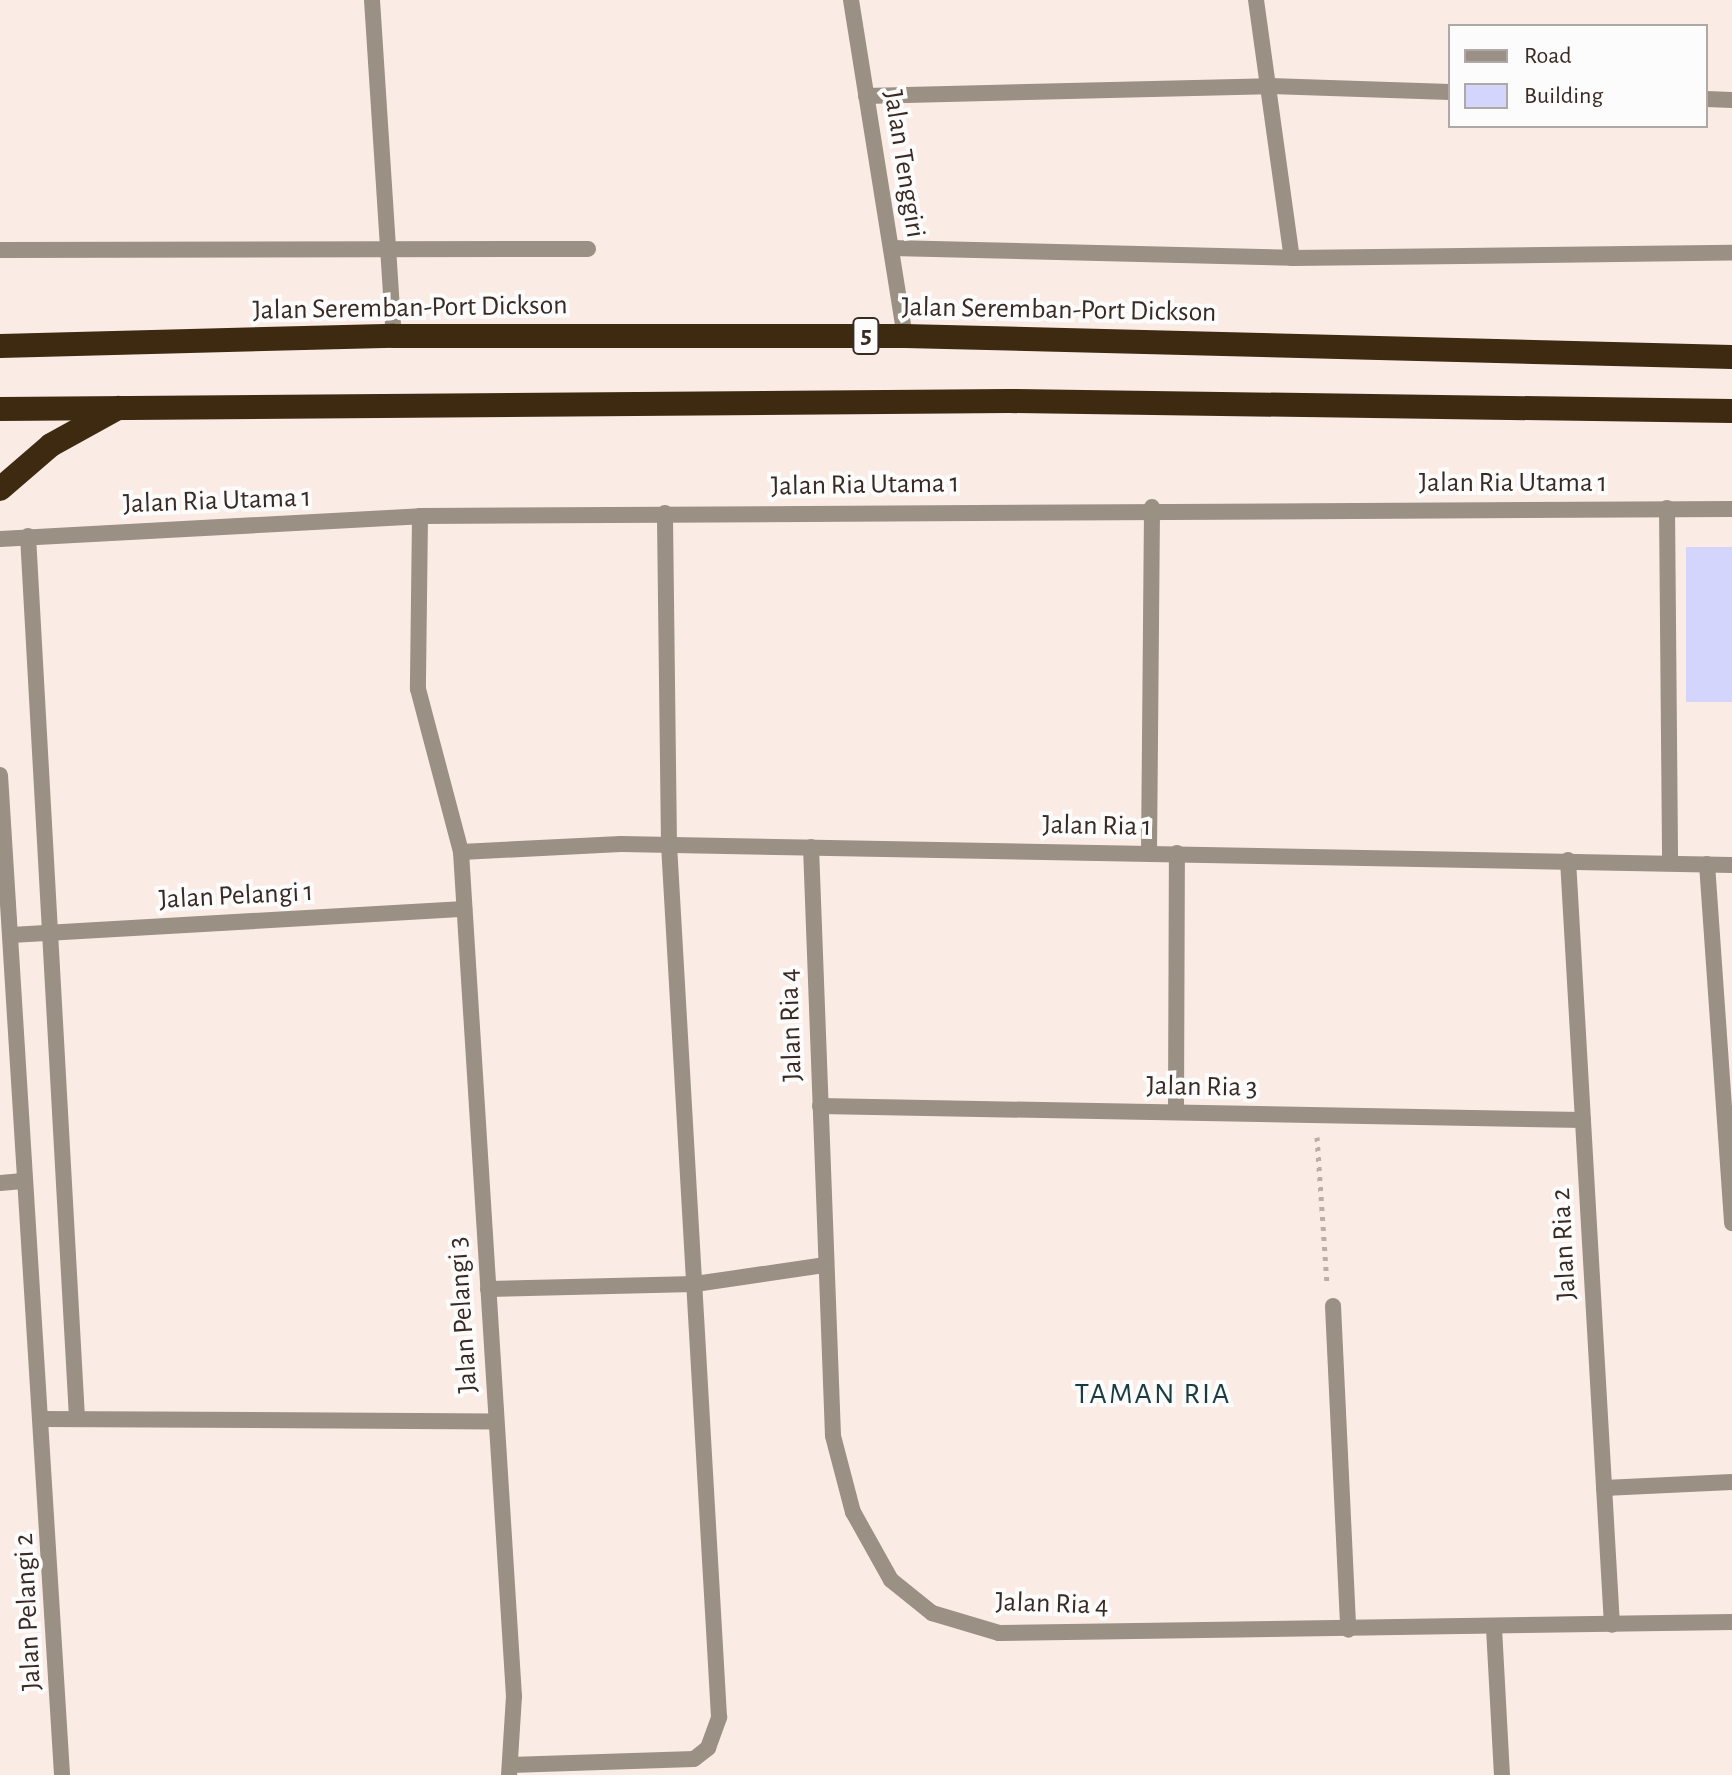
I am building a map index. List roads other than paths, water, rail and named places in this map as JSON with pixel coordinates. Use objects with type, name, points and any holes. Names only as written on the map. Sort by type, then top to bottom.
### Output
[{"type":"highway","name":"Jalan Seremban-Port Dickson","points":[[0,346],[394,336],[905,336],[1732,357]]},
{"type":"highway","points":[[0,409],[123,404],[1009,401],[1732,411]]},
{"type":"highway","points":[[0,489],[51,445],[123,404]]},
{"type":"highway","points":[[1679,410],[1732,427]]},
{"type":"street","points":[[372,0],[393,251],[394,336]]},
{"type":"street","name":"Jalan Tenggiri","points":[[851,0],[905,336]]},
{"type":"street","points":[[1256,0],[1292,258]]},
{"type":"street","points":[[866,96],[1268,86],[1448,92]]},
{"type":"street","points":[[1708,99],[1732,100]]},
{"type":"street","points":[[891,248],[1292,258],[1732,253]]},
{"type":"street","points":[[0,250],[588,249]]},
{"type":"street","points":[[1149,853],[1152,507]]},
{"type":"street","name":"Jalan Ria Utama 1","points":[[0,539],[420,516],[1152,507],[1732,509]]},
{"type":"street","points":[[1667,508],[1670,863]]},
{"type":"street","points":[[510,1770],[694,1759],[708,1748],[719,1717],[669,845],[665,513]]},
{"type":"street","name":"Jalan Pelangi 3","points":[[420,516],[418,689],[461,852],[514,1696],[510,1770]]},
{"type":"street","points":[[28,536],[77,1419]]},
{"type":"street","name":"Jalan Pelangi 2","points":[[0,775],[3,885],[11,935],[23,1181],[42,1419],[62,1775]]},
{"type":"street","name":"Jalan Ria 1","points":[[461,852],[669,845],[1732,865]]},
{"type":"street","name":"Jalan Ria 4","points":[[811,847],[833,1436],[853,1512],[891,1580],[932,1613],[999,1633],[1494,1628],[1732,1622]]},
{"type":"street","points":[[1176,1112],[1177,853]]},
{"type":"street","name":"Jalan Ria 2","points":[[1568,860],[1612,1625]]},
{"type":"street","points":[[1707,864],[1732,1223]]},
{"type":"street","name":"Jalan Pelangi 1","points":[[11,935],[464,909]]},
{"type":"street","name":"Jalan Ria 3","points":[[820,1106],[1583,1120]]},
{"type":"street","points":[[0,1183],[23,1181]]},
{"type":"street","points":[[488,1289],[695,1284],[826,1265]]},
{"type":"street","points":[[1333,1306],[1348,1630]]},
{"type":"street","points":[[42,1419],[496,1421]]},
{"type":"street","points":[[1604,1488],[1732,1482]]},
{"type":"street","points":[[1494,1628],[1502,1775]]},
{"type":"district","name":"TAMAN RIA","points":[[1153,1394]]}]
